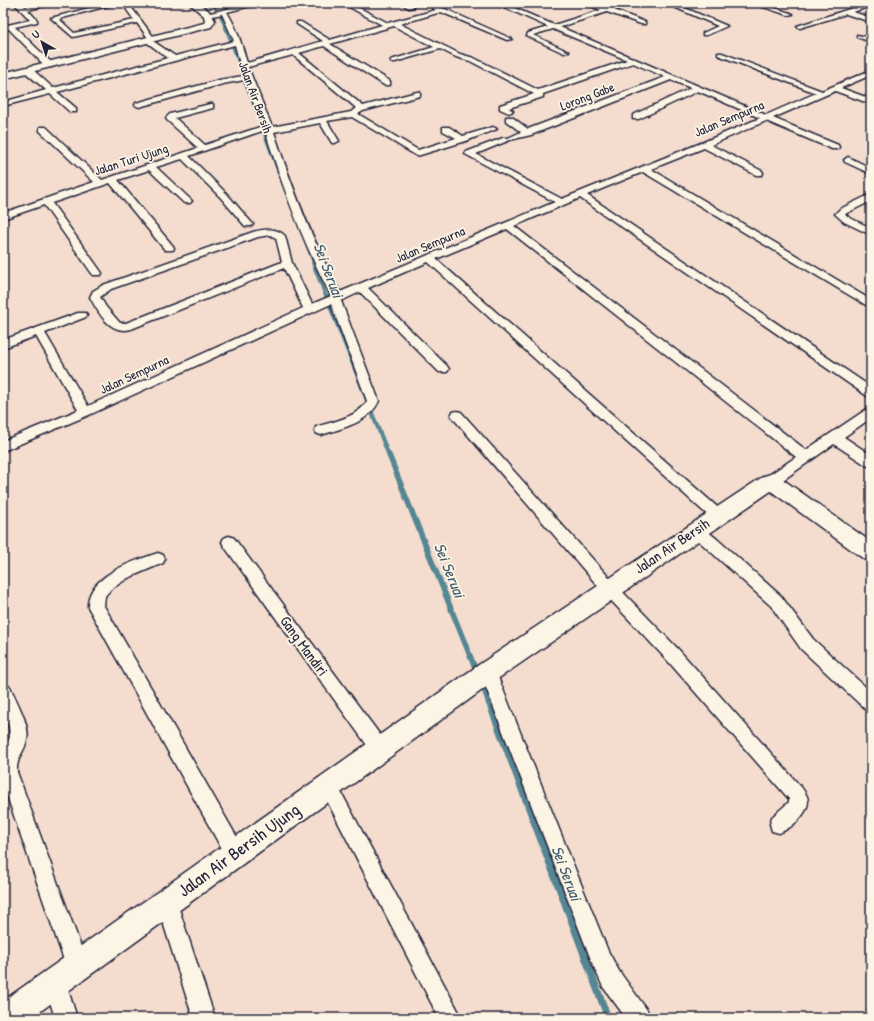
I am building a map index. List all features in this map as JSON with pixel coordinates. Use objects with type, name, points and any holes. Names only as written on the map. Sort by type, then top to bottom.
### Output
[{"type":"street","points":[[6,27],[35,21],[17,3]]},
{"type":"street","points":[[24,9],[54,3]]},
{"type":"street","points":[[116,3],[54,18],[73,35],[138,21]]},
{"type":"street","points":[[125,3],[150,40],[174,59]]},
{"type":"street","points":[[193,3],[218,11],[260,3]]},
{"type":"street","points":[[3,76],[205,26],[218,11],[234,3]]},
{"type":"street","points":[[345,3],[458,56],[472,59],[537,93],[632,61]]},
{"type":"street","points":[[403,3],[411,7]]},
{"type":"street","points":[[498,3],[835,147]]},
{"type":"street","points":[[587,3],[644,23]]},
{"type":"street","points":[[566,52],[529,35],[631,3]]},
{"type":"street","points":[[668,3],[724,26],[705,34]]},
{"type":"street","points":[[754,3],[790,14]]},
{"type":"street","points":[[800,26],[871,4]]},
{"type":"street","points":[[434,7],[509,39]]},
{"type":"street","points":[[245,66],[443,10]]},
{"type":"street","name":"Jalan Air Bersih","points":[[218,11],[229,20],[238,42],[245,66],[244,78],[268,129],[286,184],[316,257],[335,295],[372,397],[372,405],[362,414],[353,419],[321,430]]},
{"type":"street","points":[[847,12],[871,20]]},
{"type":"street","points":[[299,23],[326,43],[387,83]]},
{"type":"street","points":[[6,27],[49,65]]},
{"type":"street","points":[[859,36],[871,40]]},
{"type":"street","points":[[3,104],[238,42]]},
{"type":"street","points":[[393,61],[440,47]]},
{"type":"street","points":[[294,52],[359,106],[356,112],[413,152],[417,153],[492,130]]},
{"type":"street","points":[[720,54],[822,93]]},
{"type":"street","points":[[28,70],[73,110]]},
{"type":"street","name":"Jalan Sempurna","points":[[3,446],[85,412],[311,309],[335,295],[362,288],[562,202],[704,145],[871,72]]},
{"type":"street","name":"Lorong Gabe","points":[[562,202],[469,154],[528,133],[671,77]]},
{"type":"street","points":[[139,105],[244,78]]},
{"type":"street","points":[[636,117],[698,88]]},
{"type":"street","points":[[835,88],[871,102]]},
{"type":"street","points":[[528,133],[509,115],[503,107],[540,95],[537,93]]},
{"type":"street","name":"Jalan Turi Ujung","points":[[4,214],[268,129],[322,120],[356,112],[417,94]]},
{"type":"street","points":[[204,149],[170,118],[210,106]]},
{"type":"street","points":[[322,120],[335,141]]},
{"type":"street","points":[[43,129],[100,183]]},
{"type":"street","points":[[446,129],[463,139]]},
{"type":"street","points":[[704,145],[759,173]]},
{"type":"street","points":[[184,156],[224,196],[248,224]]},
{"type":"street","points":[[848,160],[871,171]]},
{"type":"street","points":[[151,167],[187,201]]},
{"type":"street","points":[[644,169],[871,305]]},
{"type":"street","points":[[112,179],[169,248]]},
{"type":"street","points":[[581,195],[871,393]]},
{"type":"street","points":[[871,197],[840,214],[846,220],[871,232]]},
{"type":"street","points":[[46,201],[97,272]]},
{"type":"street","points":[[509,226],[805,457]]},
{"type":"street","points":[[287,263],[128,327],[117,326],[102,309],[95,297],[97,293],[107,287],[265,232],[271,232],[280,236],[287,263],[311,309]]},
{"type":"street","points":[[430,259],[718,516]]},
{"type":"street","points":[[362,288],[442,369]]},
{"type":"street","points":[[3,344],[82,315]]},
{"type":"street","points":[[38,330],[85,412]]},
{"type":"street","name":"Jalan Air Bersih","points":[[482,676],[609,588],[771,481],[871,412]]},
{"type":"street","points":[[457,415],[609,588],[673,655],[796,793],[800,800],[798,807],[779,824]]},
{"type":"street","points":[[834,438],[871,462]]},
{"type":"street","points":[[771,481],[871,553]]},
{"type":"street","points":[[696,530],[776,601],[807,644],[871,703]]},
{"type":"street","name":"Gang Mandiri","points":[[229,542],[380,750]]},
{"type":"street","points":[[158,559],[113,579],[103,587],[96,598],[96,607],[235,853]]},
{"type":"street","points":[[482,676],[600,958],[611,979],[639,1018]]},
{"type":"street","name":"Jalan Air Bersih Ujung","points":[[5,1018],[482,676]]},
{"type":"street","points":[[4,693],[18,731],[19,738],[7,759],[8,772],[77,966]]},
{"type":"street","points":[[328,785],[451,1018]]},
{"type":"street","points":[[167,903],[204,1018]]},
{"type":"street","points":[[55,982],[66,1018]]},
{"type":"waterway","name":"Sei Seruai","points":[[212,3],[220,15],[231,42]]},
{"type":"waterway","name":"Sei Seruai","points":[[232,45],[258,116]]},
{"type":"waterway","name":"Sei Seruai","points":[[258,115],[261,124]]},
{"type":"waterway","name":"Sei Seruai","points":[[264,133],[285,190]]},
{"type":"waterway","name":"Sei Seruai","points":[[293,210],[314,264]]},
{"type":"waterway","name":"Sei Seruai","points":[[313,263],[389,456]]},
{"type":"waterway","name":"Sei Seruai","points":[[389,455],[477,673]]},
{"type":"waterway","name":"Sei Seruai","points":[[482,684],[489,703]]},
{"type":"waterway","name":"Sei Seruai","points":[[489,702],[608,1018]]}]
